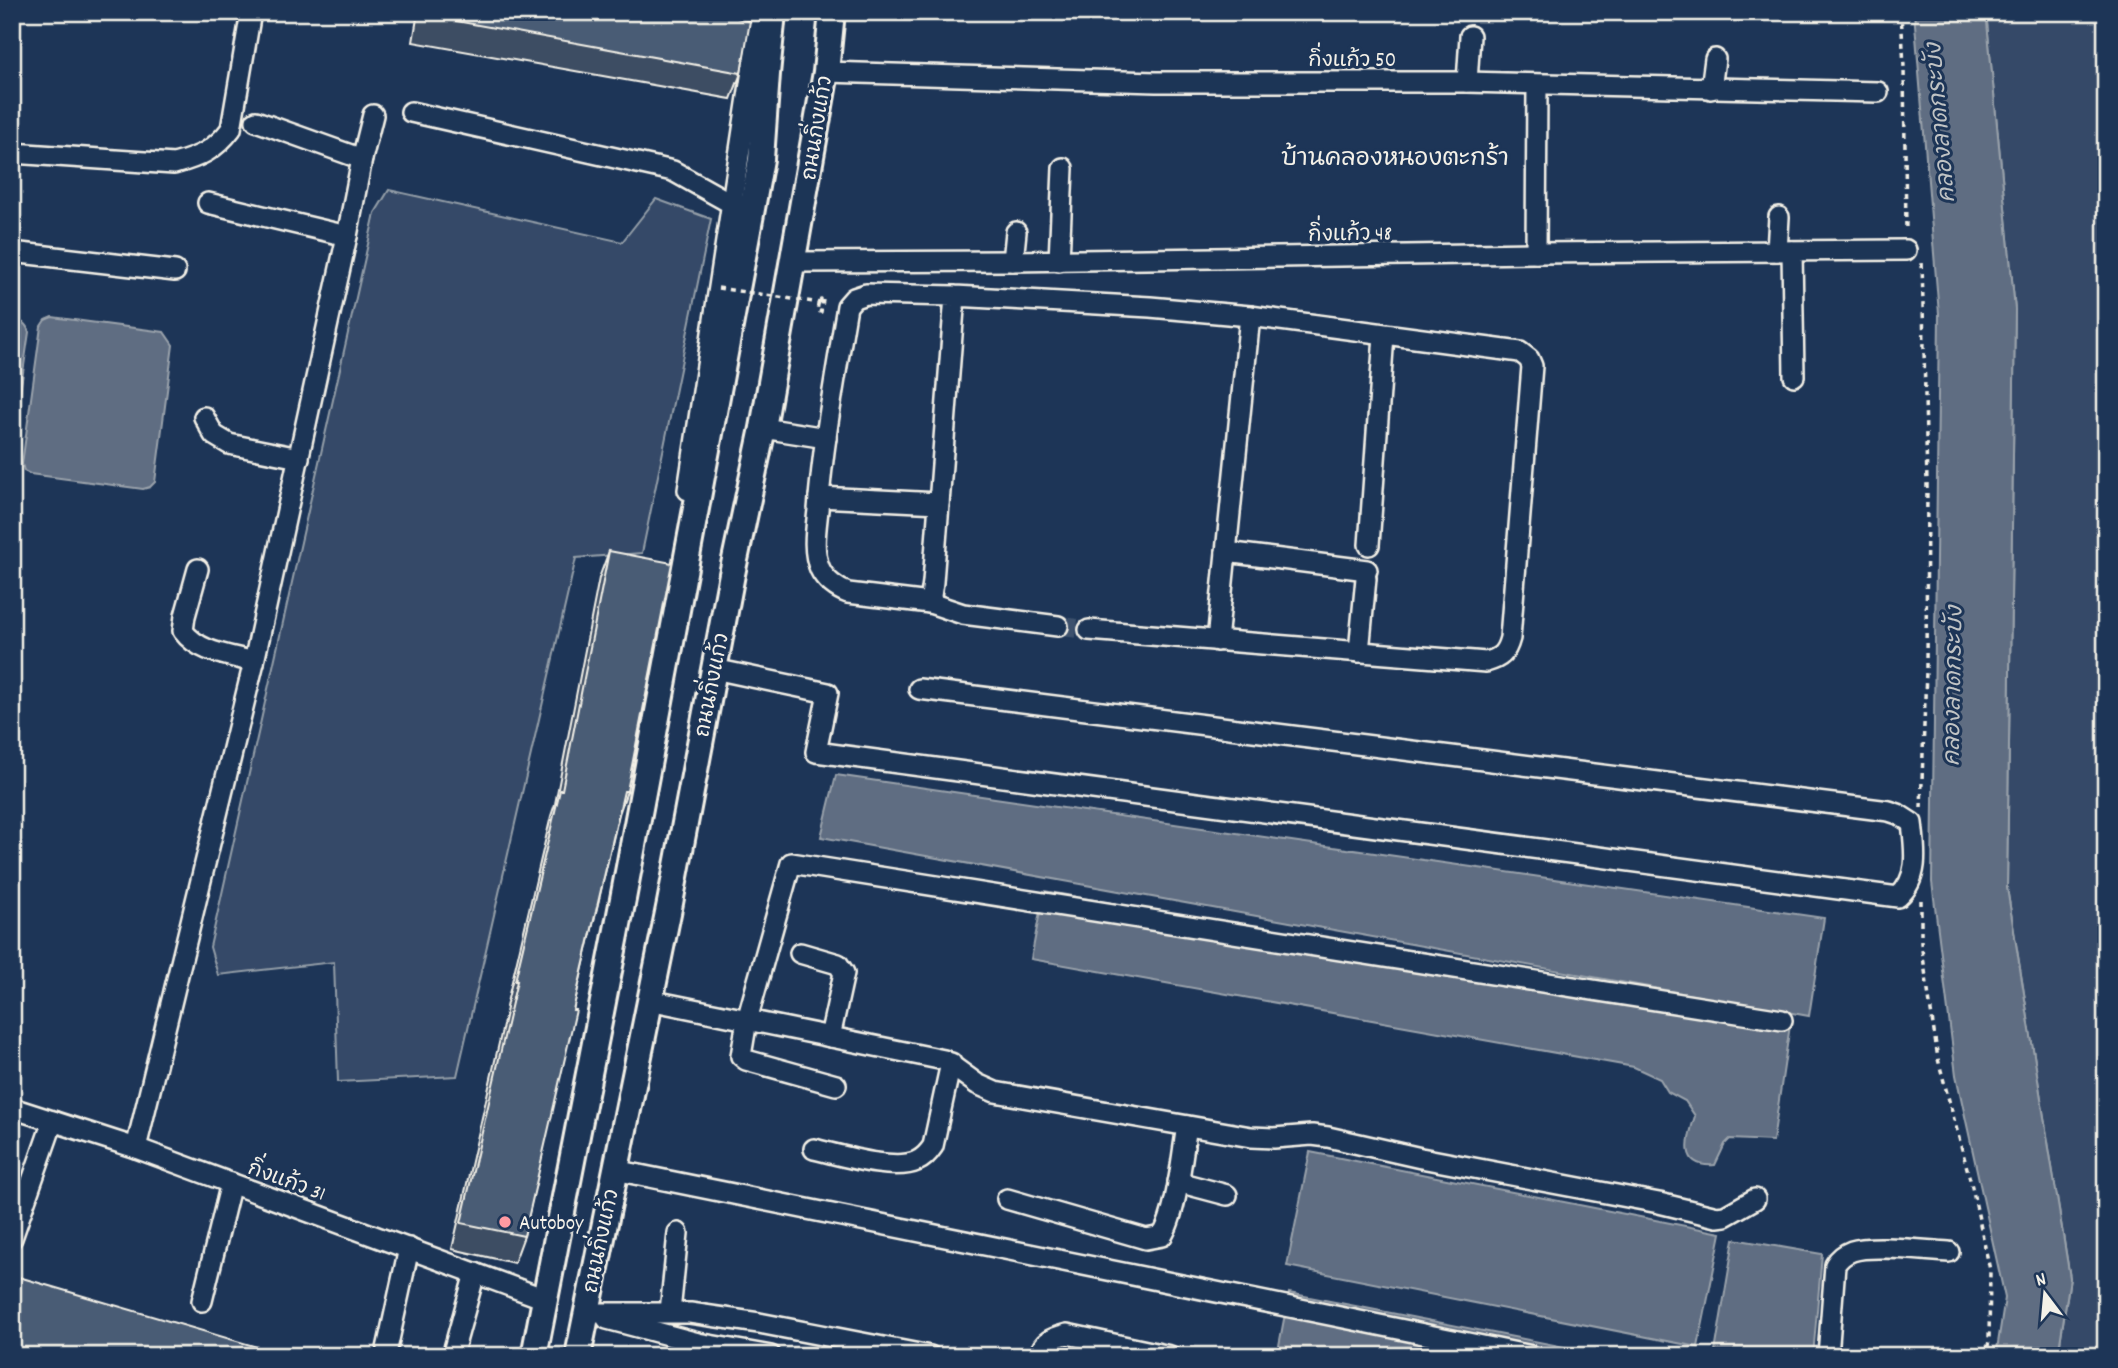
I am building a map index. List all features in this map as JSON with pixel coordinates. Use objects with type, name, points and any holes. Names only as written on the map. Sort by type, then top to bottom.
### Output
[{"type":"main road","name":"ถนนกิ่งแก้ว","points":[[534,1356],[631,858],[742,209],[761,159],[773,12]]},
{"type":"main road","name":"ถนนกิ่งแก้ว","points":[[578,1356],[581,1311],[615,1170],[763,428],[794,262],[832,12]]},
{"type":"street","points":[[12,153],[174,164],[195,158],[219,145],[231,129],[251,12]]},
{"type":"street","points":[[411,112],[673,172],[742,209],[761,12]]},
{"type":"street","points":[[1467,82],[1471,36]]},
{"type":"street","points":[[1711,89],[1715,58]]},
{"type":"street","name":"กิ่งแก้ว 50","points":[[825,72],[1156,82],[1467,82],[1878,92]]},
{"type":"street","points":[[1536,85],[1536,253]]},
{"type":"street","points":[[136,1148],[254,662],[373,115]]},
{"type":"street","points":[[256,121],[362,159]]},
{"type":"street","points":[[1059,261],[1063,168]]},
{"type":"street","points":[[208,203],[347,236]]},
{"type":"street","points":[[1779,218],[1785,251],[1794,376]]},
{"type":"street","points":[[1013,261],[1016,232]]},
{"type":"street","name":"กิ่งแก้ว 48","points":[[794,262],[1906,250]]},
{"type":"street","points":[[12,252],[175,271]]},
{"type":"street","points":[[1058,626],[963,614],[930,603],[848,593],[839,589],[821,572],[815,543],[826,438],[847,306],[854,298],[866,294],[955,296],[1150,307],[1250,316],[1520,352],[1530,359],[1532,366],[1510,638],[1504,654],[1495,660],[1486,662],[1359,653],[1089,630]]},
{"type":"street","points":[[930,603],[955,296]]},
{"type":"street","points":[[1217,641],[1250,316]]},
{"type":"street","points":[[1369,545],[1384,335]]},
{"type":"street","points":[[204,417],[214,435],[229,444],[299,458]]},
{"type":"street","points":[[763,428],[826,438]]},
{"type":"street","points":[[819,497],[939,503]]},
{"type":"street","points":[[1226,552],[1366,574],[1359,653]]},
{"type":"street","points":[[198,569],[183,631],[191,642],[210,651],[254,662]]},
{"type":"street","points":[[714,669],[828,693],[816,752],[1898,897],[1907,889],[1916,856],[1912,823],[1889,811],[919,689]]},
{"type":"street","points":[[836,1085],[746,1060],[740,1052],[791,863],[1782,1020]]},
{"type":"street","points":[[800,953],[838,964],[844,973],[830,1037]]},
{"type":"street","points":[[649,1000],[951,1063],[968,1079],[996,1092],[1264,1138],[1312,1135],[1328,1137],[1717,1217],[1726,1216],[1755,1199]]},
{"type":"street","points":[[814,1149],[890,1166],[917,1162],[927,1155],[933,1146],[951,1063]]},
{"type":"street","name":"กิ่งแก้ว 31","points":[[12,1108],[136,1148],[545,1299]]},
{"type":"street","points":[[12,1238],[52,1121]]},
{"type":"street","points":[[1007,1199],[1146,1239],[1156,1239],[1162,1236],[1167,1228],[1187,1126]]},
{"type":"street","points":[[615,1170],[1532,1356]]},
{"type":"street","points":[[1178,1182],[1227,1195]]},
{"type":"street","points":[[202,1301],[231,1183]]},
{"type":"street","points":[[670,1312],[678,1233]]},
{"type":"street","points":[[387,1349],[409,1248]]},
{"type":"street","points":[[1828,1356],[1835,1265],[1840,1258],[1850,1251],[1865,1248],[1949,1252]]},
{"type":"street","points":[[452,1356],[475,1273]]},
{"type":"street","points":[[581,1311],[690,1313],[759,1323],[930,1356]]},
{"type":"street","points":[[581,1311],[698,1343],[771,1356]]},
{"type":"street","points":[[1039,1356],[1042,1346],[1050,1338],[1066,1334],[1170,1356]]},
{"type":"path","points":[[1900,12],[1904,66],[1906,250],[1922,249],[1927,484],[1926,671],[1921,817]]},
{"type":"path","points":[[718,288],[822,302]]},
{"type":"path","points":[[1921,893],[1921,943],[1938,1059],[1972,1187],[1990,1270],[1989,1341],[1986,1356]]},
{"type":"shaded area","points":[[1986,12],[2106,12],[2106,1356],[2058,1356],[2070,1278],[2007,888],[2015,310]]},
{"type":"shaded area","points":[[389,190],[622,242],[656,199],[711,219],[642,553],[576,558],[457,1076],[338,1082],[334,962],[218,975],[210,947],[375,213]]},
{"type":"water","name":"คลองลาดกระบัง","points":[[1914,12],[1986,12],[2015,310],[2007,888],[2070,1278],[2058,1356],[1996,1356],[2005,1298],[1956,1075],[1932,882],[1939,314]]},
{"type":"water","points":[[52,317],[164,332],[173,345],[155,482],[150,487],[143,489],[24,471],[22,464],[41,326],[45,320]]},
{"type":"water","points":[[12,319],[23,323],[29,332],[12,447]]},
{"type":"water","points":[[836,775],[1824,918],[1809,1016],[821,837]]},
{"type":"water","points":[[1044,891],[1790,1025],[1773,1141],[1730,1139],[1715,1165],[1703,1165],[1696,1162],[1688,1151],[1695,1116],[1685,1101],[1668,1092],[1660,1079],[1634,1067],[1031,959]]},
{"type":"water","points":[[1310,1152],[1721,1233],[1698,1347],[1287,1266]]},
{"type":"water","points":[[1734,1239],[1822,1254],[1813,1356],[1740,1356],[1715,1352]]},
{"type":"water","points":[[1289,1293],[1610,1356],[1277,1356]]},
{"type":"building","points":[[423,12],[739,12],[738,18],[750,21],[741,73],[423,15]]},
{"type":"building","points":[[609,551],[672,563],[627,791],[624,791],[573,1010],[576,1010],[524,1236],[461,1223],[515,981],[562,790]]},
{"type":"building","points":[[12,1275],[288,1356],[12,1356]]},
{"type":"tunnel","points":[[1058,626],[1089,630]]},
{"type":"place","name":"Autoboy","points":[[505,1222]]},
{"type":"district","name":"บ้านคลองหนองตะกร้า","points":[[1395,157]]}]
